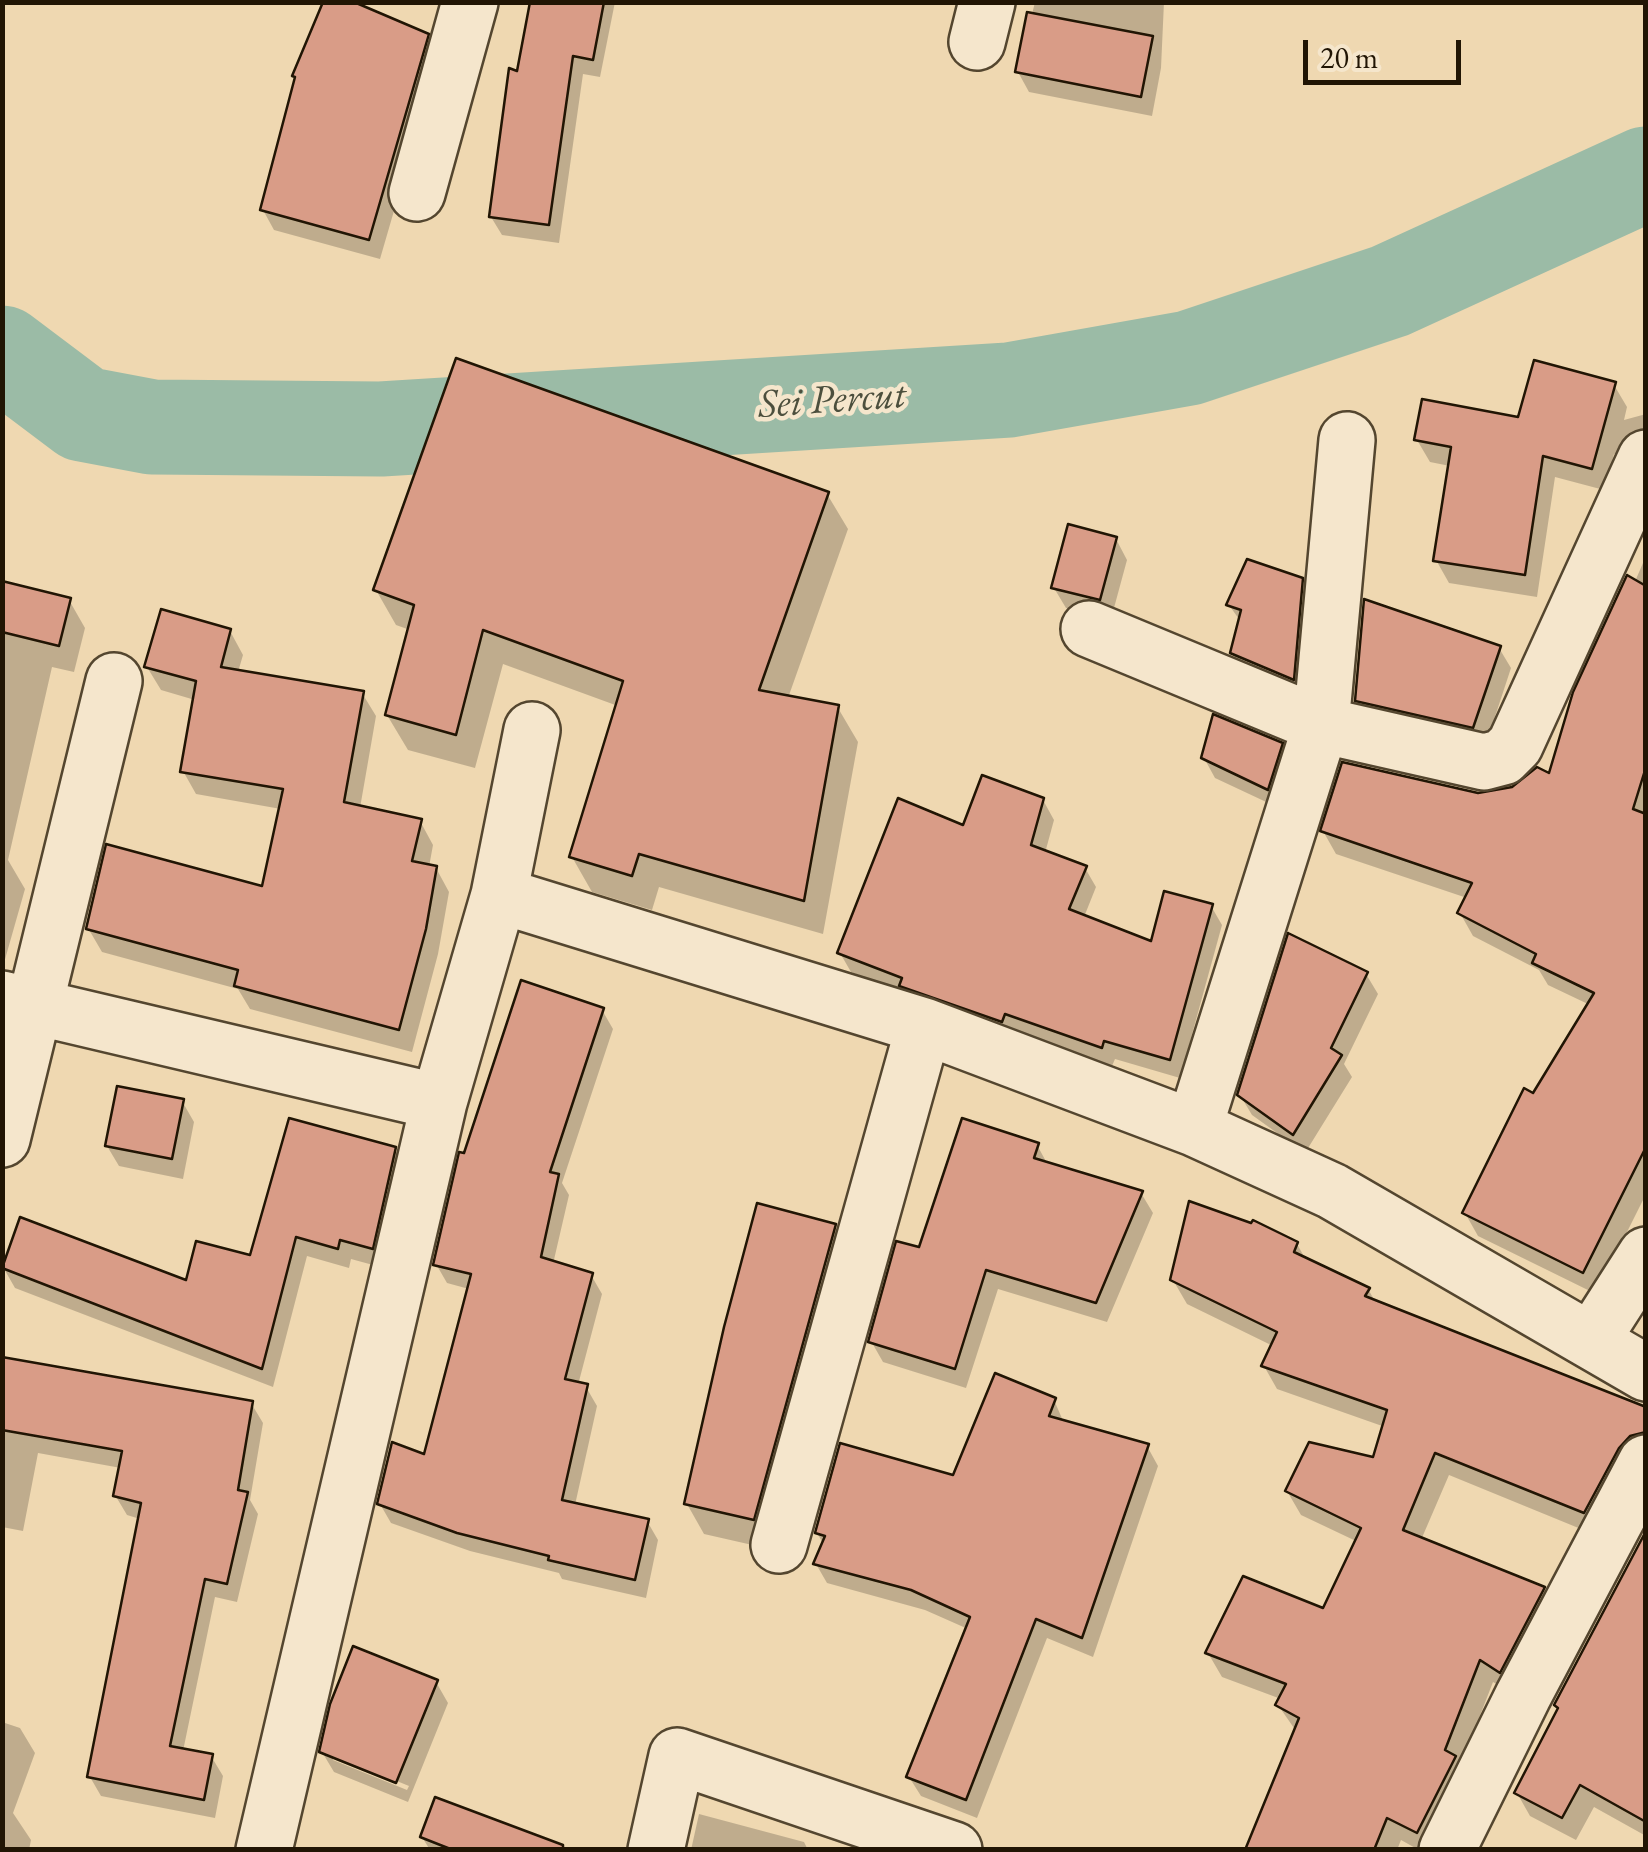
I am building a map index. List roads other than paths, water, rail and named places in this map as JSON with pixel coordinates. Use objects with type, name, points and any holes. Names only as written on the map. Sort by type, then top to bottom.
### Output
[{"type":"street","points":[[416,193],[470,2]]},
{"type":"street","points":[[1194,1128],[1322,724],[1348,440]]},
{"type":"street","points":[[1088,629],[1322,724],[1484,762],[1503,757],[1515,745],[1646,458]]},
{"type":"street","points":[[2,1139],[18,1002],[114,681]]},
{"type":"street","points":[[264,1850],[439,1102],[498,895],[532,730]]},
{"type":"street","points":[[498,895],[924,1026],[1194,1128],[1332,1190],[1646,1374]]},
{"type":"street","points":[[18,1002],[439,1102]]},
{"type":"street","points":[[780,1545],[924,1026]]},
{"type":"street","points":[[1591,1341],[1646,1255]]},
{"type":"street","points":[[1447,1850],[1646,1463]]},
{"type":"street","points":[[656,1850],[677,1756],[954,1850]]},
{"type":"waterway","name":"Sei Percut","points":[[2,353],[83,414],[152,427],[381,429],[1009,390],[1189,358],[1390,291],[1646,174]]}]
